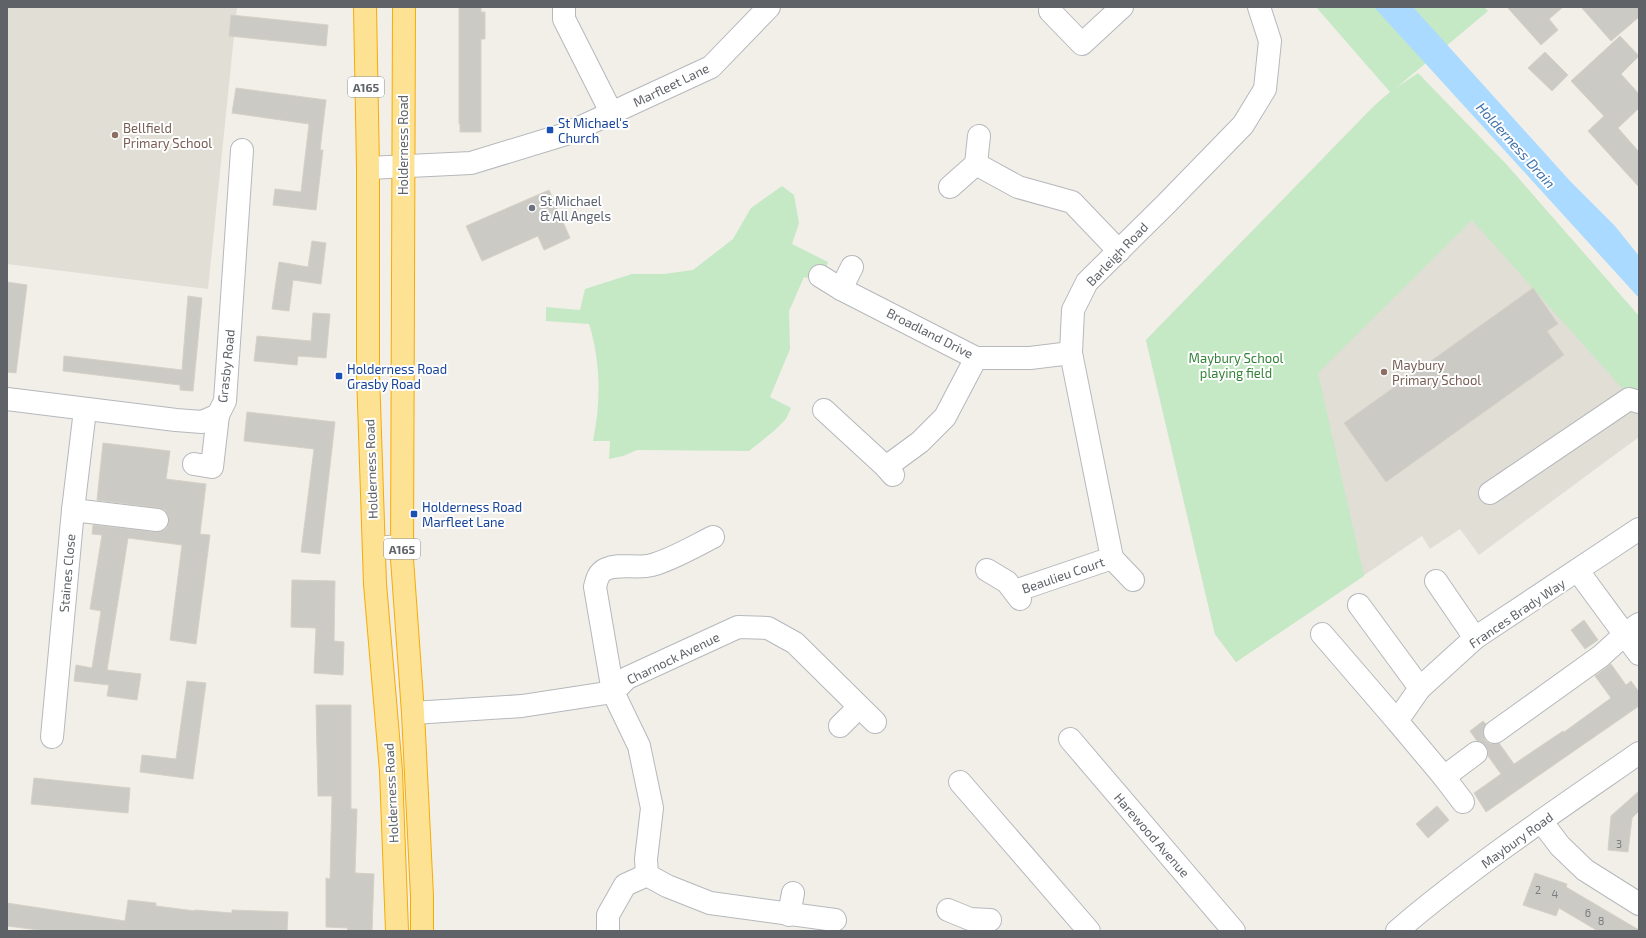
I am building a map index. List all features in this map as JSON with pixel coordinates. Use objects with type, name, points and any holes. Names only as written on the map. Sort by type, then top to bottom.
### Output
[{"type":"highway","name":"Holderness Road","points":[[365,7],[368,168],[368,373],[374,548],[391,771],[397,931]]},
{"type":"highway","name":"Holderness Road","points":[[404,7],[402,546],[413,713],[422,896],[422,931]]},
{"type":"street","points":[[564,7],[564,19],[612,114]]},
{"type":"street","name":"Marfleet Lane","points":[[368,168],[471,163],[566,134],[711,67],[769,7]]},
{"type":"street","points":[[1050,12],[1082,44],[1122,7]]},
{"type":"street","name":"Barleigh Road","points":[[1112,558],[1071,353],[1073,310],[1087,282],[1243,125],[1265,89],[1270,41],[1259,7]]},
{"type":"street","points":[[950,187],[976,164],[978,136]]},
{"type":"street","name":"Grasby Road","points":[[7,399],[86,410],[202,422],[218,415],[225,401],[242,150]]},
{"type":"street","points":[[976,164],[1018,187],[1072,202],[1119,251]]},
{"type":"street","points":[[841,289],[852,267]]},
{"type":"street","name":"Broadland Drive","points":[[820,276],[841,289],[976,358],[1030,358],[1071,353]]},
{"type":"street","points":[[824,410],[890,471],[945,417],[976,358]]},
{"type":"street","points":[[1490,493],[1629,399],[1639,402]]},
{"type":"street","name":"Staines Close","points":[[52,737],[73,510],[86,410]]},
{"type":"street","points":[[194,464],[212,467],[218,415]]},
{"type":"street","points":[[73,510],[157,520]]},
{"type":"street","name":"Frances Brady Way","points":[[1397,722],[1420,688],[1475,638],[1578,571],[1639,529]]},
{"type":"street","points":[[647,875],[646,859],[652,808],[639,746],[613,692],[595,586],[598,576],[606,570],[623,566],[650,566],[678,555],[713,537]]},
{"type":"street","points":[[374,548],[402,546]]},
{"type":"street","points":[[1112,558],[1133,580]]},
{"type":"street","name":"Beaulieu Court","points":[[987,570],[1007,582],[1017,595],[1112,558]]},
{"type":"street","points":[[1578,571],[1632,629],[1639,654]]},
{"type":"street","points":[[1436,582],[1475,638]]},
{"type":"street","points":[[1359,605],[1420,688]]},
{"type":"street","name":"Charnock Avenue","points":[[413,713],[522,706],[613,692],[627,678],[738,627],[768,628],[795,643],[875,722]]},
{"type":"street","points":[[1495,732],[1601,656],[1632,629]]},
{"type":"street","points":[[1322,634],[1464,802]]},
{"type":"street","points":[[840,726],[860,707]]},
{"type":"street","name":"Harewood Avenue","points":[[1070,739],[1234,931]]},
{"type":"street","points":[[1444,777],[1476,753]]},
{"type":"street","name":"Maybury Road","points":[[1398,931],[1420,912],[1541,821],[1639,753]]},
{"type":"street","points":[[960,782],[1089,931]]},
{"type":"street","points":[[1541,821],[1560,846],[1585,870],[1639,904]]},
{"type":"street","points":[[647,875],[667,886],[710,903],[835,920]]},
{"type":"street","points":[[608,931],[608,915],[625,885],[647,875]]},
{"type":"street","points":[[789,914],[793,893]]},
{"type":"street","points":[[948,910],[976,923]]},
{"type":"shaded area","name":"Bellfield Primary School","points":[[7,7],[237,7],[208,289],[7,264]]},
{"type":"shaded area","name":"Maybury Primary School","points":[[1390,92],[1639,405],[1639,437],[1479,555],[1460,529],[1430,549],[1422,536],[1236,662],[1215,634],[1146,340],[1374,106]]},
{"type":"green space","name":"Maybury School playing field","points":[[1316,7],[1484,7],[1488,11],[1396,88],[1418,73],[1507,165],[1639,316],[1639,407],[1472,220],[1318,373],[1364,576],[1236,662],[1215,634],[1146,340],[1374,106],[1390,92]]},
{"type":"green space","points":[[782,186],[794,195],[799,223],[792,244],[828,262],[821,281],[804,277],[789,311],[790,349],[770,397],[791,408],[786,419],[749,451],[637,450],[623,456],[609,459],[610,441],[593,441],[597,412],[598,367],[589,324],[546,321],[546,307],[580,310],[585,289],[632,274],[664,274],[693,270],[733,239],[751,208]]},
{"type":"water","name":"Holderness Drain","points":[[1374,7],[1413,7],[1570,181],[1615,226],[1639,256],[1639,298]]},
{"type":"building","points":[[459,7],[481,7],[481,12],[485,12],[485,39],[481,39],[481,132],[460,132]]},
{"type":"building","points":[[1507,7],[1563,7],[1549,19],[1558,30],[1541,45]]},
{"type":"building","points":[[1581,7],[1639,7],[1639,17],[1611,41]]},
{"type":"building","points":[[231,15],[328,25],[326,46],[229,36]]},
{"type":"building","points":[[1620,36],[1639,56],[1621,74],[1639,94],[1639,108],[1618,128],[1639,152],[1639,187],[1588,131],[1604,116],[1571,81]]},
{"type":"building","points":[[1545,52],[1568,75],[1552,91],[1528,68]]},
{"type":"building","points":[[236,88],[326,100],[320,150],[323,150],[316,210],[273,205],[275,189],[301,192],[309,124],[232,113]]},
{"type":"building","name":"St Michael & All Angels","points":[[549,190],[570,238],[544,250],[538,236],[482,261],[466,226]]},
{"type":"building","points":[[312,241],[326,243],[321,284],[293,280],[289,311],[272,309],[279,262],[308,267]]},
{"type":"building","points":[[7,282],[27,285],[16,373],[7,372]]},
{"type":"building","name":"Maybury Primary School","points":[[1533,288],[1558,324],[1547,331],[1564,355],[1386,482],[1344,423]]},
{"type":"building","points":[[188,296],[202,298],[193,391],[180,390],[180,385],[63,371],[64,356],[182,370]]},
{"type":"building","points":[[313,313],[330,314],[326,358],[298,356],[297,365],[254,361],[257,336],[311,341]]},
{"type":"building","points":[[247,412],[335,422],[320,554],[301,552],[314,449],[244,441]]},
{"type":"building","points":[[103,443],[170,451],[166,479],[206,484],[200,534],[210,535],[196,644],[170,640],[182,545],[128,538],[107,670],[141,674],[137,700],[107,696],[109,685],[74,681],[76,665],[92,668],[101,611],[90,609],[102,535],[92,534],[93,525],[156,532],[167,528],[169,522],[168,515],[165,510],[159,508],[97,500]]},
{"type":"building","points":[[292,580],[335,581],[334,641],[344,642],[343,675],[314,673],[316,628],[291,627]]},
{"type":"building","points":[[1584,620],[1598,640],[1585,649],[1571,630]]},
{"type":"building","points":[[1611,664],[1626,685],[1631,681],[1639,692],[1639,706],[1486,812],[1474,793],[1501,774],[1488,756],[1486,746],[1477,741],[1470,731],[1483,721],[1486,724],[1483,733],[1485,740],[1490,744],[1499,743],[1514,764],[1563,731],[1564,732],[1611,698],[1595,676]]},
{"type":"building","points":[[187,681],[206,683],[193,779],[140,772],[142,755],[176,759]]},
{"type":"building","points":[[316,705],[351,705],[351,809],[357,809],[355,873],[374,874],[372,931],[347,931],[348,928],[326,927],[326,878],[330,879],[332,796],[318,796]]},
{"type":"building","points":[[34,778],[130,788],[128,813],[31,804]]},
{"type":"building","points":[[1639,791],[1639,811],[1632,818],[1628,852],[1608,850],[1611,816]]},
{"type":"building","points":[[1437,806],[1449,820],[1428,838],[1416,824]]},
{"type":"building","points":[[1535,873],[1567,884],[1566,887],[1639,931],[1598,931],[1559,908],[1556,916],[1523,905]]},
{"type":"building","points":[[128,900],[156,903],[156,906],[195,911],[232,913],[232,910],[288,912],[287,931],[47,931],[7,926],[7,903],[125,921]]},
{"type":"place","name":"St Michael's Church","points":[[550,130]]},
{"type":"place","name":"Bellfield Primary School","points":[[115,135]]},
{"type":"place","name":"St Michael & All Angels","points":[[532,208]]},
{"type":"place","name":"Maybury Primary School","points":[[1384,372]]},
{"type":"place","name":"Holderness Road Grasby Road","points":[[339,376]]},
{"type":"place","name":"Holderness Road Marfleet Lane","points":[[414,514]]}]
